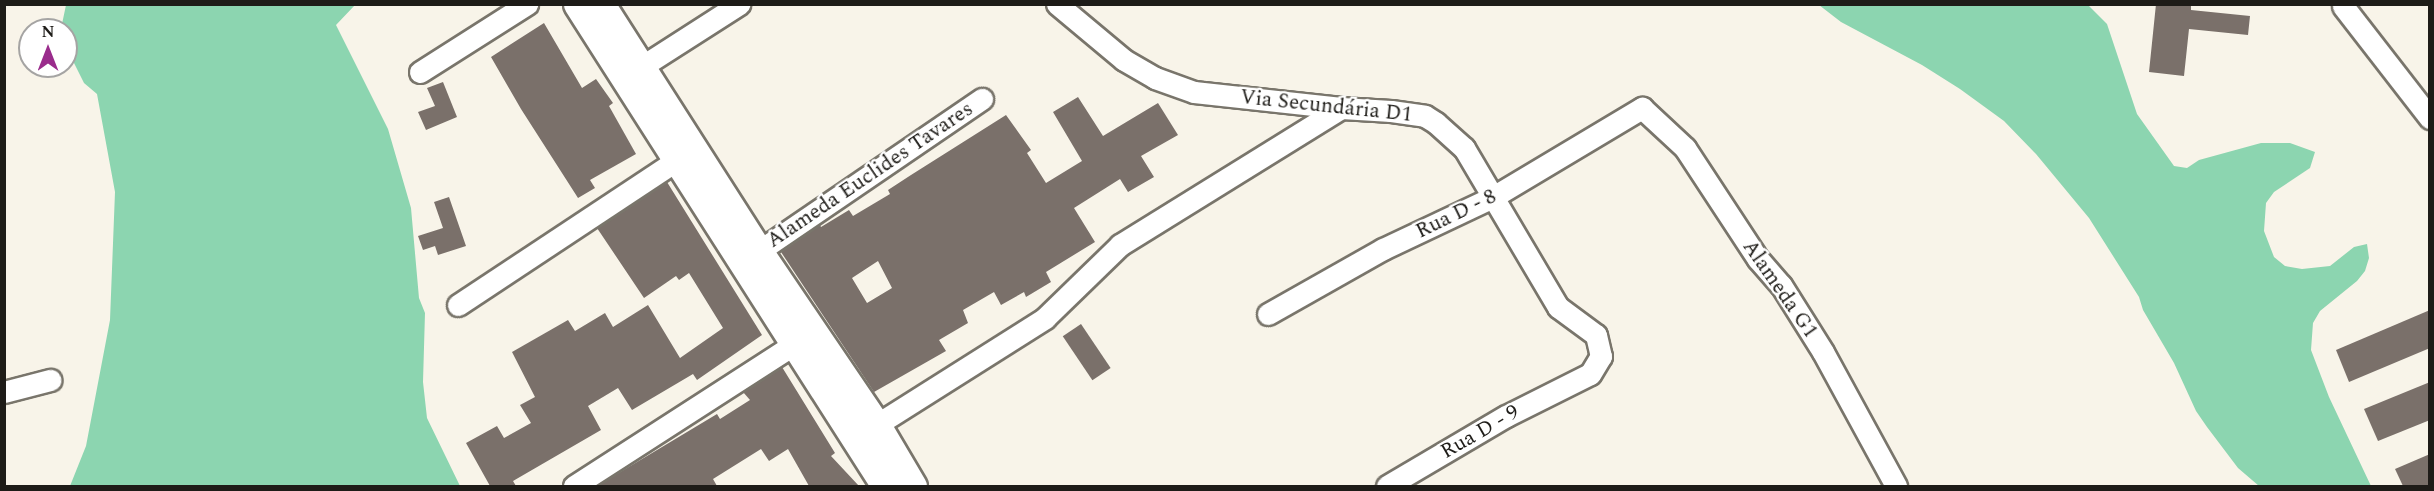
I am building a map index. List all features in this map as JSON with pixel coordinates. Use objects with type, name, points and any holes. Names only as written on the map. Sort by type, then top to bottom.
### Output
[{"type":"street","points":[[420,72],[527,4]]},
{"type":"street","points":[[577,4],[677,160],[787,348],[866,432]]},
{"type":"street","points":[[601,4],[759,251],[866,432],[899,483]]},
{"type":"street","points":[[641,67],[740,4]]},
{"type":"street","name":"Via Secundária D1","points":[[1058,4],[1124,60],[1165,81],[1194,92],[1341,108],[1391,111],[1425,116],[1436,123],[1464,147],[1558,307],[1596,335],[1601,356],[1590,374],[1575,382]]},
{"type":"street","points":[[2343,5],[2430,118]]},
{"type":"street","name":"Alameda Euclides Tavares","points":[[759,251],[982,99]]},
{"type":"street","points":[[866,432],[1045,318],[1120,245],[1341,108]]},
{"type":"street","name":"Rua D - 8","points":[[1268,314],[1383,249],[1493,197],[1642,108]]},
{"type":"street","name":"Alameda G1","points":[[1642,108],[1685,148],[1758,259],[1782,285],[1823,352],[1896,486]]},
{"type":"street","points":[[458,305],[677,160]]},
{"type":"street","points":[[574,486],[787,348]]},
{"type":"street","points":[[4,392],[50,380]]},
{"type":"street","name":"Rua D - 9","points":[[1386,486],[1506,416],[1575,382]]},
{"type":"green space","points":[[66,5],[355,5],[336,25],[388,129],[411,208],[419,298],[425,313],[423,382],[427,418],[460,486],[70,486],[86,446],[110,320],[115,192],[97,94],[84,83],[78,71],[78,18],[63,18]]},
{"type":"green space","points":[[1819,5],[2088,5],[2107,24],[2137,114],[2174,166],[2187,168],[2199,160],[2261,143],[2290,143],[2315,152],[2310,168],[2274,192],[2266,203],[2264,231],[2274,257],[2285,266],[2302,269],[2330,266],[2354,247],[2367,244],[2369,258],[2365,271],[2357,281],[2320,311],[2313,323],[2311,350],[2329,397],[2371,486],[2259,486],[2238,468],[2196,411],[2174,363],[2143,310],[2139,297],[2089,218],[2036,154],[2004,121],[1960,89],[1922,65],[1841,22]]},
{"type":"building","points":[[2156,4],[2191,4],[2191,10],[2250,16],[2248,35],[2189,29],[2184,76],[2149,72]]},
{"type":"building","points":[[544,23],[582,88],[596,79],[613,103],[609,106],[636,154],[590,180],[595,188],[578,198],[491,57]]},
{"type":"building","points":[[443,82],[457,117],[426,130],[418,112],[435,106],[427,88]]},
{"type":"building","points":[[1078,97],[1103,136],[1158,103],[1178,135],[1141,156],[1154,177],[1128,192],[1120,179],[1074,208],[1095,242],[1046,272],[1051,282],[1026,297],[1024,292],[1001,305],[994,292],[963,310],[968,323],[939,340],[946,351],[874,392],[781,252],[820,225],[821,227],[849,210],[853,216],[890,194],[888,190],[1006,115],[1031,150],[1027,153],[1046,183],[1082,161],[1053,112]],"holes":[[[878,261],[892,288],[867,303],[852,278]]]},
{"type":"building","points":[[667,182],[762,335],[697,380],[693,374],[632,410],[618,388],[588,406],[601,430],[513,481],[516,486],[490,486],[466,443],[497,426],[504,438],[531,423],[520,405],[535,397],[512,352],[568,320],[575,331],[605,313],[613,327],[648,305],[680,358],[723,328],[689,273],[679,280],[676,276],[644,298],[597,228]]},
{"type":"building","points":[[449,197],[466,246],[438,255],[435,246],[423,250],[418,236],[443,228],[434,202]]},
{"type":"building","points":[[2430,310],[2430,348],[2349,382],[2336,350]]},
{"type":"building","points":[[1081,324],[1111,368],[1092,380],[1063,336]]},
{"type":"building","points":[[782,367],[835,453],[831,456],[859,486],[809,486],[788,449],[769,461],[761,449],[713,479],[717,486],[597,486],[717,414],[720,419],[750,400],[743,392]]},
{"type":"building","points":[[2430,382],[2430,420],[2378,441],[2364,409]]},
{"type":"building","points":[[2430,454],[2430,486],[2403,486],[2395,469]]}]
